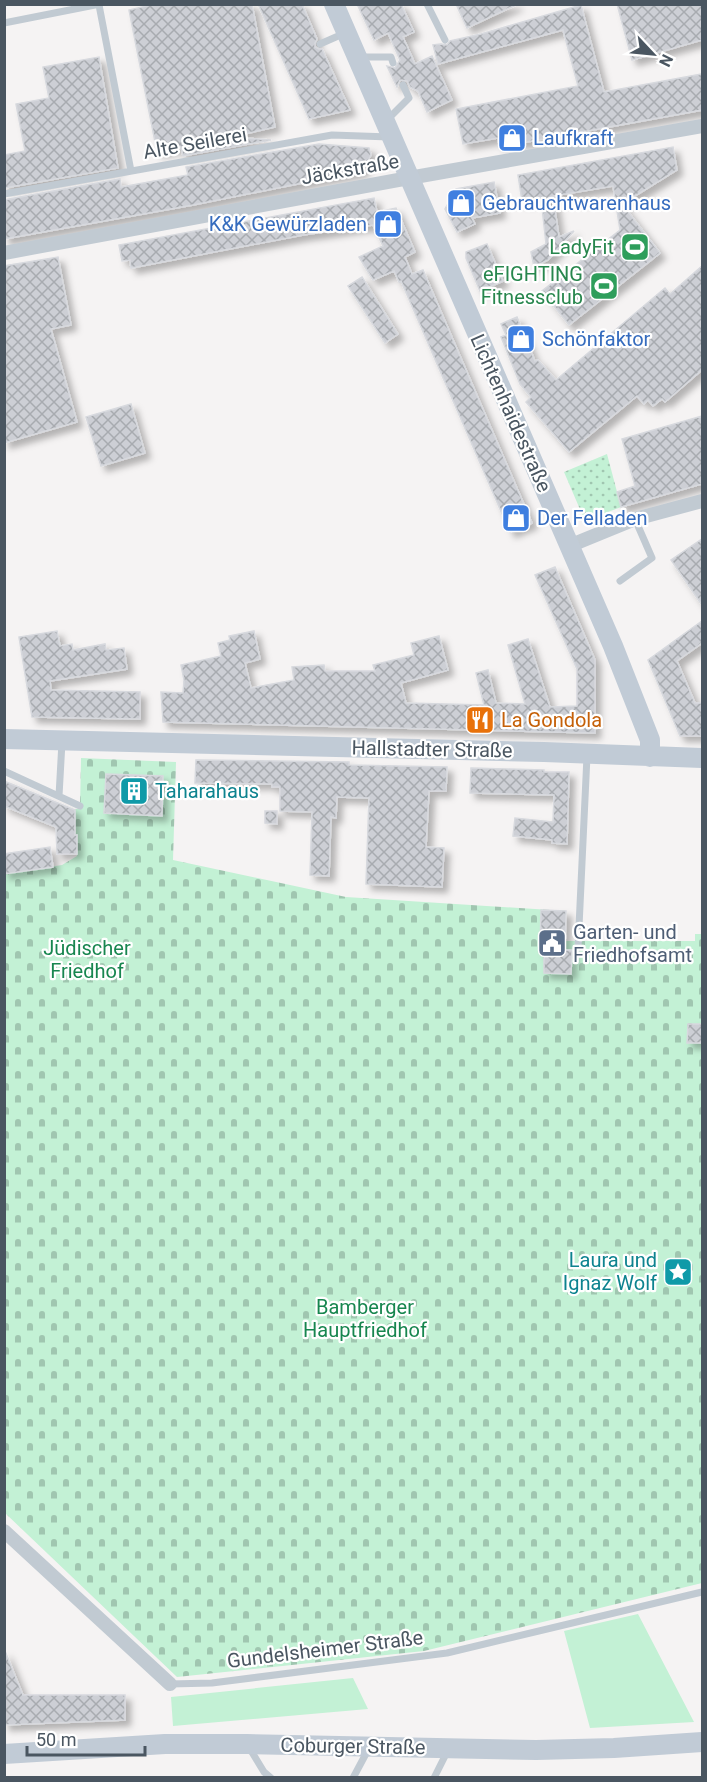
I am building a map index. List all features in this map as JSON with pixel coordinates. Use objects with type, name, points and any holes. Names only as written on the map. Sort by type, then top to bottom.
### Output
[{"type":"street","name":"Lichtenhaidestraße","points":[[334,4],[613,646],[650,740],[650,757]]},
{"type":"street","name":"Jäckstraße","points":[[4,253],[702,126]]},
{"type":"street","points":[[569,546],[635,519],[702,501]]},
{"type":"street","points":[[4,739],[62,740]]},
{"type":"street","name":"Hallstadter Straße","points":[[62,740],[702,758]]},
{"type":"street","name":"Gundelsheimer Straße","points":[[4,1531],[170,1684]]},
{"type":"street","name":"Coburger Straße","points":[[4,1754],[154,1745],[592,1748],[702,1742]]},
{"type":"lane","points":[[427,4],[445,40]]},
{"type":"lane","points":[[4,23],[99,5],[131,171]]},
{"type":"lane","points":[[320,44],[347,33]]},
{"type":"lane","points":[[357,57],[391,57],[393,63]]},
{"type":"lane","points":[[388,130],[409,98],[403,85]]},
{"type":"lane","name":"Alte Seilerei","points":[[4,194],[332,135],[388,130]]},
{"type":"lane","points":[[620,581],[652,558],[635,519]]},
{"type":"lane","points":[[58,796],[62,740]]},
{"type":"lane","points":[[578,948],[587,754]]},
{"type":"lane","points":[[4,771],[80,806]]},
{"type":"lane","name":"Gundelsheimer Straße","points":[[170,1684],[212,1683],[447,1653],[702,1592]]},
{"type":"lane","points":[[247,1744],[264,1773],[271,1778]]},
{"type":"lane","points":[[354,1777],[370,1746]]},
{"type":"lane","points":[[434,1778],[449,1748]]},
{"type":"green space","points":[[607,454],[621,507],[585,521],[564,472]]},
{"type":"green space","name":"Bamberger Hauptfriedhof","points":[[81,758],[176,762],[173,860],[346,897],[566,911],[565,941],[695,941],[695,934],[702,934],[702,1583],[424,1651],[177,1677],[5,1513],[4,874],[62,865],[77,856],[75,809],[80,809]]},
{"type":"green space","points":[[638,1614],[694,1722],[590,1728],[564,1631]]},
{"type":"green space","points":[[353,1678],[368,1709],[173,1726],[171,1697]]},
{"type":"building","points":[[155,4],[252,4],[275,127],[232,137],[271,140],[183,156],[181,147],[157,152],[129,10]]},
{"type":"building","points":[[258,4],[302,4],[317,39],[315,47],[322,49],[350,110],[309,119]]},
{"type":"building","points":[[357,4],[401,4],[414,32],[403,37],[415,64],[432,56],[452,100],[427,112],[418,91],[410,87],[407,81],[400,80],[397,87],[387,66],[395,68],[400,60],[388,33],[374,40]]},
{"type":"building","points":[[456,4],[518,4],[467,28]]},
{"type":"building","points":[[617,4],[702,4],[702,40],[632,60]]},
{"type":"building","points":[[581,5],[604,92],[702,74],[702,110],[521,143],[521,141],[499,145],[498,138],[463,144],[456,109],[578,86],[563,30],[438,64],[433,45],[447,45],[450,41]]},
{"type":"building","points":[[99,57],[118,168],[4,188],[4,155],[25,151],[16,104],[49,98],[43,67]]},
{"type":"building","points":[[319,144],[369,148],[371,155],[362,171],[193,205],[4,239],[4,200],[120,179],[121,187],[188,175],[186,167]]},
{"type":"building","points":[[673,147],[677,170],[622,204],[660,253],[569,325],[542,291],[620,230],[613,186],[553,196],[559,237],[574,231],[548,260],[534,267],[531,252],[546,244],[541,198],[522,201],[518,175]]},
{"type":"building","points":[[494,182],[500,213],[472,218],[475,224],[457,232],[445,209],[456,189]]},
{"type":"building","points":[[374,198],[377,212],[396,208],[415,252],[405,257],[412,274],[423,270],[532,523],[510,532],[401,281],[399,282],[394,271],[373,280],[359,257],[383,246],[373,225],[303,235],[131,268],[130,260],[122,261],[119,245]]},
{"type":"building","points":[[487,244],[503,281],[480,291],[466,258],[466,252]]},
{"type":"building","points":[[58,257],[71,325],[51,329],[77,422],[4,443],[4,266]]},
{"type":"building","points":[[702,266],[702,370],[665,402],[662,399],[653,406],[648,400],[644,404],[637,396],[569,452],[526,402],[531,397],[520,384],[501,337],[506,335],[501,324],[517,317],[535,361],[538,360],[556,380],[665,288],[670,294]]},
{"type":"building","points":[[362,277],[398,334],[385,343],[348,286]]},
{"type":"building","points":[[131,404],[145,453],[101,466],[86,417]]},
{"type":"building","points":[[702,416],[702,484],[621,507],[617,492],[635,486],[622,439]]},
{"type":"building","points":[[702,539],[702,605],[671,560]]},
{"type":"building","points":[[555,567],[595,660],[595,733],[163,722],[161,692],[183,693],[184,680],[181,665],[221,656],[218,643],[230,640],[229,636],[254,631],[260,659],[245,663],[251,688],[294,680],[292,667],[324,665],[325,671],[375,671],[373,665],[414,655],[411,643],[439,636],[448,670],[401,683],[406,703],[484,705],[476,673],[488,670],[496,703],[525,704],[508,645],[528,639],[550,707],[577,706],[577,669],[535,575]]},
{"type":"building","points":[[702,621],[702,643],[677,661],[695,703],[702,703],[702,736],[680,736],[648,660]]},
{"type":"building","points":[[57,631],[60,646],[72,644],[73,650],[105,644],[106,650],[124,648],[127,669],[50,681],[51,690],[140,692],[140,719],[32,717],[19,637]]},
{"type":"building","points":[[196,760],[349,762],[349,765],[447,767],[446,791],[429,791],[426,847],[444,848],[442,887],[366,884],[369,798],[337,797],[336,818],[331,817],[329,876],[310,875],[312,812],[280,811],[280,787],[272,787],[272,784],[195,783]]},
{"type":"building","points":[[471,768],[569,772],[567,844],[513,836],[515,818],[553,822],[554,795],[470,793]]},
{"type":"building","name":"Taharahaus","points":[[106,774],[163,776],[162,816],[104,813]]},
{"type":"building","points":[[4,781],[75,810],[77,854],[57,854],[56,827],[4,806]]},
{"type":"building","points":[[265,811],[277,811],[277,824],[265,823]]},
{"type":"building","points":[[50,847],[53,867],[4,874],[4,854]]},
{"type":"building","name":"Garten- und Friedhofsamt","points":[[541,910],[566,911],[565,950],[572,950],[571,974],[544,973],[544,952],[540,952]]},
{"type":"building","points":[[688,1024],[702,1024],[702,1043],[687,1043]]},
{"type":"building","points":[[5,1651],[23,1695],[125,1695],[125,1720],[4,1725]]},
{"type":"place","name":"Laufkraft","points":[[512,138]]},
{"type":"place","name":"Gebrauchtwarenhaus","points":[[461,203]]},
{"type":"place","name":"K&K Gewürzladen","points":[[388,224]]},
{"type":"place","name":"LadyFit","points":[[635,247]]},
{"type":"place","name":"eFIGHTING Fitnessclub","points":[[604,286]]},
{"type":"place","name":"Schönfaktor","points":[[521,339]]},
{"type":"place","name":"Der Felladen","points":[[516,518]]},
{"type":"place","name":"La Gondola","points":[[480,720]]},
{"type":"place","name":"Taharahaus","points":[[134,791]]},
{"type":"place","name":"Garten- und Friedhofsamt","points":[[552,943]]},
{"type":"place","name":"Laura und Ignaz Wolf","points":[[678,1272]]},
{"type":"park label","name":"Jüdischer Friedhof","points":[[87,960]]}]
